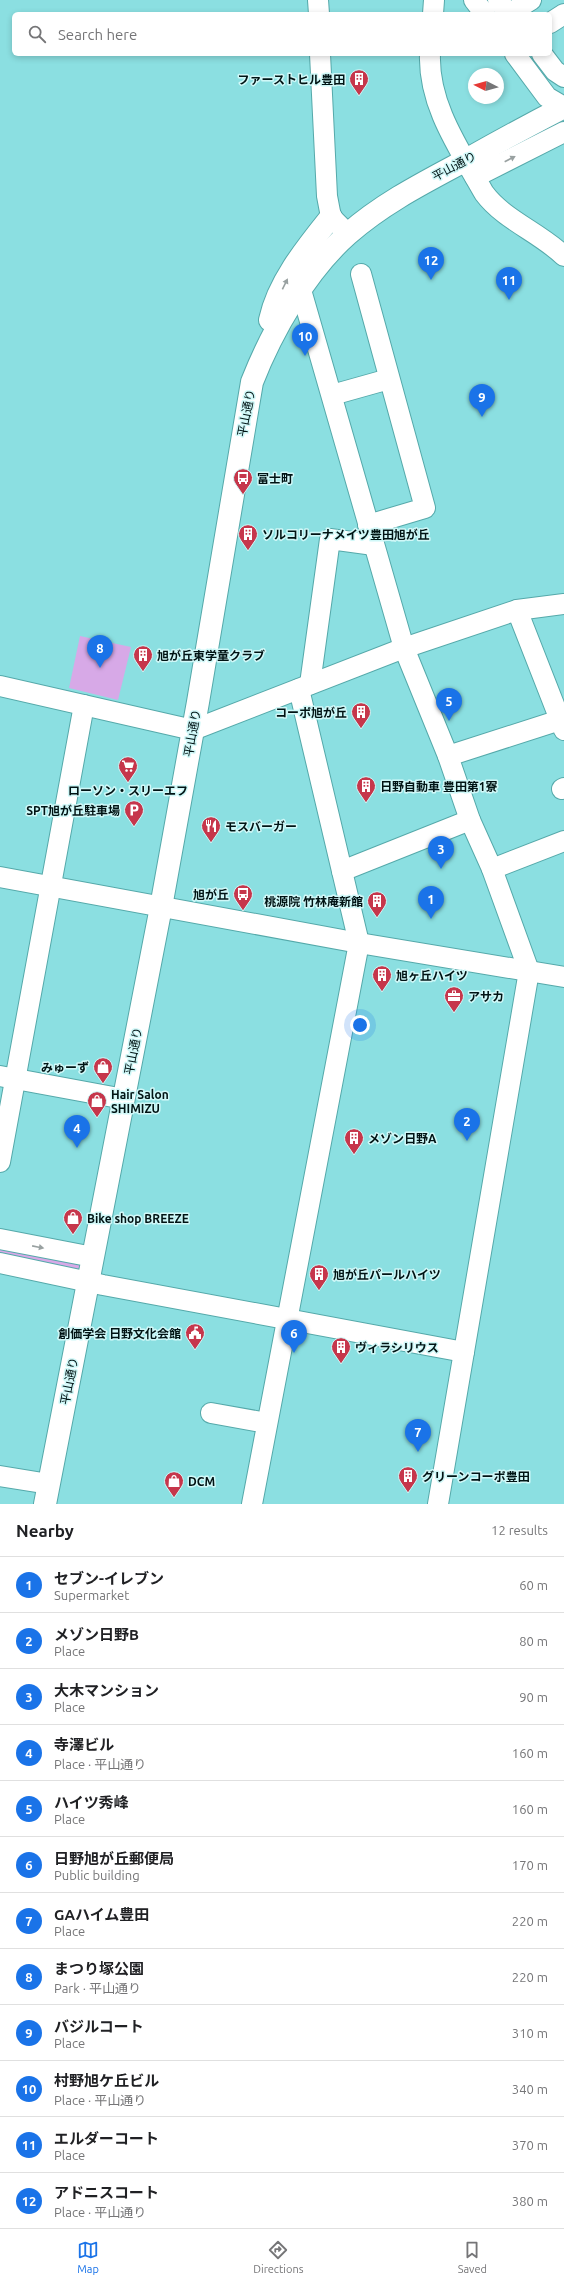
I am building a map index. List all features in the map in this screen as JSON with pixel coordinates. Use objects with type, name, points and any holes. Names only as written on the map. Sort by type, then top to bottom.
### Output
[{"type":"main road","name":"平山通り","points":[[47,1494],[124,1099],[193,730],[252,382],[265,347],[301,290],[348,234],[389,203],[471,168],[559,110]]},
{"type":"main road","points":[[265,347],[272,312],[290,274],[331,217]]},
{"type":"street","points":[[318,0],[319,12]]},
{"type":"street","points":[[433,12],[434,0]]},
{"type":"street","points":[[474,0],[483,12]]},
{"type":"street","points":[[498,0],[519,7]]},
{"type":"street","points":[[552,22],[564,14]]},
{"type":"street","points":[[320,56],[327,196],[331,217],[348,234]]},
{"type":"street","points":[[430,56],[430,74],[436,102],[471,168],[493,205],[543,237],[564,256]]},
{"type":"street","points":[[516,56],[559,110]]},
{"type":"street","points":[[552,58],[554,71],[564,77]]},
{"type":"street","points":[[471,168],[564,132]]},
{"type":"street","points":[[361,274],[425,508],[368,525]]},
{"type":"street","points":[[301,290],[404,648],[448,756],[470,820],[492,869],[529,971],[438,1504]]},
{"type":"street","points":[[332,394],[389,379]]},
{"type":"street","points":[[252,1504],[358,943],[304,687],[330,539],[374,545]]},
{"type":"street","points":[[0,686],[193,730],[404,648],[517,610],[564,604]]},
{"type":"street","points":[[448,756],[562,725],[517,610]]},
{"type":"street","points":[[0,1162],[7,1077],[50,887],[84,705]]},
{"type":"street","points":[[342,871],[470,820]]},
{"type":"street","points":[[492,869],[564,841]]},
{"type":"street","points":[[0,877],[358,943],[564,977]]},
{"type":"street","points":[[7,1077],[124,1099]]},
{"type":"street","points":[[0,1239],[93,1257]]},
{"type":"street","points":[[0,1263],[88,1282],[464,1352]]},
{"type":"street","points":[[211,1413],[267,1423]]},
{"type":"street","points":[[0,1476],[47,1494]]},
{"type":"shaded area","points":[[80,636],[131,647],[118,700],[69,688]]},
{"type":"shaded area","points":[[0,1239],[93,1257],[88,1282],[0,1263]]},
{"type":"place","name":"ファーストヒル豊田","points":[[359,96]]},
{"type":"place","name":"アドニスコート","points":[[431,280]]},
{"type":"place","name":"エルダーコート","points":[[509,300]]},
{"type":"place","name":"村野旭ケ丘ビル","points":[[305,356]]},
{"type":"place","name":"バジルコート","points":[[482,417]]},
{"type":"place","name":"富士町","points":[[243,495]]},
{"type":"place","name":"ソルコリーナメイツ豊田旭が丘","points":[[248,551]]},
{"type":"place","name":"まつり塚公園","points":[[100,668]]},
{"type":"place","name":"旭が丘東学童クラブ","points":[[143,672]]},
{"type":"place","name":"ハイツ秀峰","points":[[449,721]]},
{"type":"place","name":"コーポ旭が丘","points":[[361,729]]},
{"type":"place","name":"ローソン・スリーエフ","points":[[128,783]]},
{"type":"place","name":"日野自動車 豊田第1寮","points":[[366,803]]},
{"type":"place","name":"SPT旭が丘駐車場","points":[[134,827]]},
{"type":"place","name":"モスバーガー","points":[[211,843]]},
{"type":"place","name":"大木マンション","points":[[441,869]]},
{"type":"place","name":"旭が丘","points":[[243,911]]},
{"type":"place","name":"桃源院 竹林庵新館","points":[[377,918]]},
{"type":"place","name":"セブン-イレブン","points":[[431,919]]},
{"type":"place","name":"旭ヶ丘ハイツ","points":[[382,992]]},
{"type":"place","name":"アサカ","points":[[454,1013]]},
{"type":"place","name":"みゅーず","points":[[103,1084]]},
{"type":"place","name":"Hair Salon SHIMIZU","points":[[97,1118]]},
{"type":"place","name":"メゾン日野B","points":[[467,1141]]},
{"type":"place","name":"寺澤ビル","points":[[77,1148]]},
{"type":"place","name":"メゾン日野A","points":[[354,1155]]},
{"type":"place","name":"Bike shop BREEZE","points":[[73,1235]]},
{"type":"place","name":"旭が丘パールハイツ","points":[[319,1291]]},
{"type":"place","name":"創価学会 日野文化会館","points":[[195,1350]]},
{"type":"place","name":"日野旭が丘郵便局","points":[[294,1353]]},
{"type":"place","name":"ヴィラシリウス","points":[[341,1364]]},
{"type":"place","name":"GAハイム豊田","points":[[418,1452]]},
{"type":"place","name":"グリーンコーポ豊田","points":[[408,1493]]},
{"type":"place","name":"DCM","points":[[174,1498]]}]
